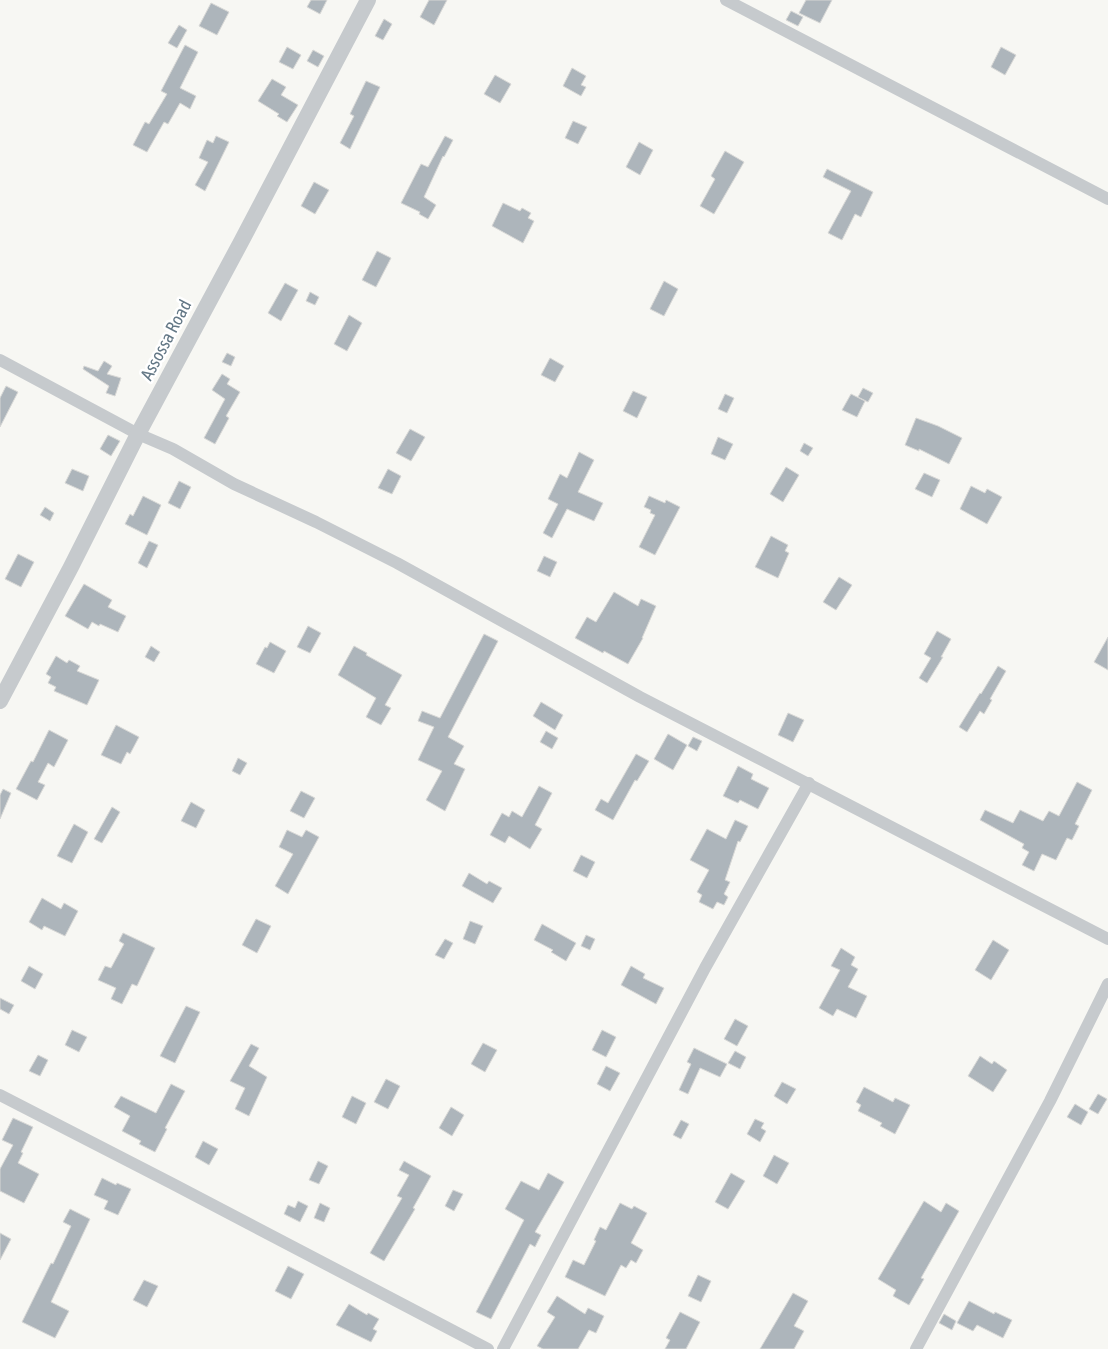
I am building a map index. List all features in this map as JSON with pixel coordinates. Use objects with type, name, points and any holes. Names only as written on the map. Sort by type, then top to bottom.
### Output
[{"type":"street","name":"Assossa Road","points":[[0,700],[71,567],[138,434],[246,234],[368,0]]},
{"type":"street","points":[[726,0],[1108,199]]},
{"type":"street","points":[[0,360],[138,434],[173,449],[234,484],[316,522],[388,559],[640,697],[1108,939]]},
{"type":"street","points":[[503,1349],[705,968],[809,783]]},
{"type":"street","points":[[916,1349],[1050,1101],[1108,984]]},
{"type":"street","points":[[0,1095],[488,1349]]},
{"type":"building","points":[[311,0],[327,0],[320,14],[307,7]]},
{"type":"building","points":[[429,0],[447,0],[434,25],[420,17]]},
{"type":"building","points":[[806,0],[832,0],[820,23],[799,13]]},
{"type":"building","points":[[211,3],[229,12],[217,35],[199,26]]},
{"type":"building","points":[[791,11],[803,17],[798,26],[786,20]]},
{"type":"building","points":[[384,19],[392,24],[383,40],[375,36]]},
{"type":"building","points":[[179,25],[187,30],[177,48],[168,43]]},
{"type":"building","points":[[185,45],[198,52],[180,88],[196,96],[190,109],[180,103],[168,124],[164,122],[147,152],[133,145],[145,122],[149,124],[167,94],[161,91]]},
{"type":"building","points":[[287,47],[301,55],[293,69],[279,62]]},
{"type":"building","points":[[1001,47],[1016,55],[1005,75],[991,67]]},
{"type":"building","points":[[313,50],[324,56],[318,67],[307,61]]},
{"type":"building","points":[[572,68],[586,76],[581,85],[586,87],[581,96],[563,86]]},
{"type":"building","points":[[495,75],[511,84],[500,103],[484,94]]},
{"type":"building","points":[[272,79],[286,87],[281,95],[298,105],[287,122],[277,116],[279,114],[258,101]]},
{"type":"building","points":[[366,81],[380,87],[350,149],[340,143],[354,116],[350,114]]},
{"type":"building","points":[[573,121],[587,127],[578,144],[565,138]]},
{"type":"building","points":[[216,136],[229,142],[205,191],[195,185],[208,162],[199,158],[207,140],[213,143]]},
{"type":"building","points":[[445,136],[453,140],[443,156],[424,197],[436,205],[428,219],[419,214],[420,212],[401,203],[421,164],[428,167]]},
{"type":"building","points":[[639,142],[653,150],[640,175],[626,167]]},
{"type":"building","points":[[725,151],[744,162],[714,214],[700,206],[715,179],[711,176]]},
{"type":"building","points":[[827,169],[873,192],[861,217],[855,214],[842,240],[828,233],[851,191],[823,177]]},
{"type":"building","points":[[314,182],[329,190],[315,214],[301,206]]},
{"type":"building","points":[[503,203],[520,211],[522,208],[531,213],[528,218],[534,221],[523,243],[492,226]]},
{"type":"building","points":[[377,251],[391,258],[376,287],[362,280]]},
{"type":"building","points":[[664,281],[678,289],[664,316],[650,309]]},
{"type":"building","points":[[285,283],[298,290],[281,321],[268,313]]},
{"type":"building","points":[[310,292],[319,297],[315,305],[306,301]]},
{"type":"building","points":[[349,315],[362,323],[347,351],[334,344]]},
{"type":"building","points":[[227,353],[235,357],[231,366],[222,362]]},
{"type":"building","points":[[550,358],[564,366],[555,382],[541,375]]},
{"type":"building","points":[[104,361],[112,366],[107,374],[121,378],[115,396],[106,393],[109,386],[83,369],[84,366],[98,371]]},
{"type":"building","points":[[222,374],[230,379],[227,384],[240,392],[226,416],[229,418],[215,444],[204,438],[225,399],[212,390]]},
{"type":"building","points":[[6,386],[18,392],[0,427],[0,398]]},
{"type":"building","points":[[863,388],[873,393],[868,402],[858,397]]},
{"type":"building","points":[[633,391],[647,397],[637,418],[623,411]]},
{"type":"building","points":[[725,394],[734,398],[727,413],[718,409]]},
{"type":"building","points":[[851,394],[865,401],[857,417],[842,410]]},
{"type":"building","points":[[916,418],[962,438],[949,464],[919,449],[919,451],[905,445]]},
{"type":"building","points":[[410,429],[425,437],[411,461],[396,453]]},
{"type":"building","points":[[108,435],[120,441],[111,456],[100,449]]},
{"type":"building","points":[[718,437],[733,444],[725,460],[711,454]]},
{"type":"building","points":[[804,443],[813,448],[808,456],[800,451]]},
{"type":"building","points":[[579,452],[594,460],[578,492],[603,503],[594,521],[567,509],[552,538],[543,533],[558,504],[548,499],[560,474],[567,478]]},
{"type":"building","points":[[786,467],[799,475],[783,502],[770,494]]},
{"type":"building","points":[[72,469],[89,476],[83,491],[65,483]]},
{"type":"building","points":[[388,469],[401,476],[392,494],[378,488]]},
{"type":"building","points":[[924,473],[940,480],[932,497],[915,489]]},
{"type":"building","points":[[179,481],[191,487],[180,509],[168,503]]},
{"type":"building","points":[[971,486],[985,493],[987,489],[1002,497],[987,524],[960,509]]},
{"type":"building","points":[[143,496],[161,505],[147,535],[125,524],[130,514],[133,516]]},
{"type":"building","points":[[649,496],[665,503],[666,500],[680,507],[655,555],[639,547],[655,515],[650,513],[651,510],[644,507]]},
{"type":"building","points":[[45,507],[54,513],[50,521],[40,515]]},
{"type":"building","points":[[771,536],[788,545],[785,551],[789,553],[778,578],[755,567]]},
{"type":"building","points":[[149,541],[158,545],[147,568],[138,563]]},
{"type":"building","points":[[18,554],[34,562],[21,587],[5,579]]},
{"type":"building","points":[[544,556],[557,562],[550,577],[537,571]]},
{"type":"building","points":[[839,577],[852,585],[836,610],[823,602]]},
{"type":"building","points":[[84,584],[112,600],[108,607],[126,616],[118,632],[92,622],[88,629],[65,616]]},
{"type":"building","points":[[614,592],[638,606],[641,599],[656,606],[643,638],[628,664],[575,638],[587,617],[596,622]]},
{"type":"building","points":[[308,626],[321,633],[310,653],[297,647]]},
{"type":"building","points":[[937,631],[951,639],[941,657],[943,657],[927,683],[919,678],[931,658],[924,654]]},
{"type":"building","points":[[484,634],[498,641],[448,737],[464,746],[454,764],[465,769],[445,811],[426,800],[442,771],[418,760],[434,727],[418,721],[422,711],[440,718]]},
{"type":"building","points":[[1108,637],[1108,670],[1094,662]]},
{"type":"building","points":[[270,642],[286,651],[274,673],[256,664],[265,647],[267,648]]},
{"type":"building","points":[[151,646],[160,652],[154,662],[145,657]]},
{"type":"building","points":[[354,646],[402,675],[385,705],[391,708],[381,725],[366,717],[376,698],[338,675]]},
{"type":"building","points":[[56,656],[67,663],[69,660],[80,666],[77,671],[99,680],[87,705],[54,691],[56,687],[48,683],[51,677],[46,674]]},
{"type":"building","points":[[998,666],[1006,671],[984,714],[980,711],[967,732],[959,727]]},
{"type":"building","points":[[541,702],[563,715],[555,730],[533,716]]},
{"type":"building","points":[[788,713],[804,720],[793,742],[778,735]]},
{"type":"building","points":[[116,725],[139,737],[130,754],[127,752],[121,764],[101,755]]},
{"type":"building","points":[[49,730],[68,740],[54,767],[48,763],[38,782],[45,785],[37,800],[16,789],[31,761],[33,762]]},
{"type":"building","points":[[546,731],[558,738],[552,749],[540,742]]},
{"type":"building","points":[[668,734],[687,745],[673,770],[654,759]]},
{"type":"building","points":[[693,737],[702,741],[697,751],[688,746]]},
{"type":"building","points":[[636,754],[649,761],[637,781],[635,780],[613,820],[595,810],[601,799],[608,803]]},
{"type":"building","points":[[238,758],[247,763],[240,775],[232,771]]},
{"type":"building","points":[[738,766],[753,774],[751,779],[769,788],[758,809],[740,800],[738,803],[723,796]]},
{"type":"building","points":[[1077,782],[1092,790],[1075,824],[1079,826],[1072,840],[1067,838],[1056,860],[1042,854],[1034,871],[1022,865],[1029,852],[1022,848],[1024,844],[980,820],[985,810],[1013,823],[1020,810],[1043,821],[1049,811],[1059,816]]},
{"type":"building","points":[[539,786],[552,793],[535,825],[542,829],[530,849],[509,836],[505,843],[490,835],[502,813],[509,817],[512,811],[522,817]]},
{"type":"building","points":[[3,789],[11,793],[0,819],[0,795]]},
{"type":"building","points":[[301,791],[315,798],[304,818],[290,811]]},
{"type":"building","points":[[191,802],[205,810],[196,828],[181,821]]},
{"type":"building","points":[[112,807],[120,812],[102,843],[94,839]]},
{"type":"building","points":[[735,820],[748,826],[740,842],[738,841],[725,880],[730,882],[724,894],[728,897],[724,905],[717,902],[713,909],[699,902],[702,895],[697,892],[709,870],[690,860],[707,829],[726,839]]},
{"type":"building","points":[[74,824],[88,832],[72,863],[57,856]]},
{"type":"building","points":[[287,830],[302,837],[306,830],[319,837],[288,894],[275,886],[293,854],[279,847]]},
{"type":"building","points":[[581,855],[595,862],[587,878],[573,871]]},
{"type":"building","points":[[469,873],[487,884],[489,881],[502,888],[493,903],[462,886]]},
{"type":"building","points":[[42,898],[61,909],[64,903],[78,911],[65,936],[44,926],[42,930],[29,922]]},
{"type":"building","points":[[256,919],[271,926],[257,953],[242,945]]},
{"type":"building","points":[[470,921],[483,926],[475,944],[463,939]]},
{"type":"building","points":[[542,924],[576,943],[566,961],[551,952],[553,950],[534,940]]},
{"type":"building","points":[[123,933],[155,948],[137,986],[132,984],[122,1004],[111,999],[116,988],[98,980],[105,966],[111,968],[124,944],[119,941]]},
{"type":"building","points":[[586,935],[595,939],[590,950],[581,946]]},
{"type":"building","points":[[445,939],[453,943],[444,959],[435,955]]},
{"type":"building","points":[[993,940],[1009,950],[991,980],[975,970]]},
{"type":"building","points":[[841,948],[855,957],[851,965],[858,969],[848,987],[867,996],[856,1018],[837,1009],[833,1016],[819,1008],[840,970],[831,966]]},
{"type":"building","points":[[29,966],[43,974],[35,989],[21,981]]},
{"type":"building","points":[[631,966],[645,974],[643,978],[664,988],[656,1004],[621,985]]},
{"type":"building","points":[[0,998],[14,1005],[9,1014],[0,1009]]},
{"type":"building","points":[[186,1006],[200,1012],[175,1063],[160,1056]]},
{"type":"building","points":[[735,1019],[748,1026],[737,1046],[724,1039]]},
{"type":"building","points":[[72,1030],[87,1037],[79,1052],[65,1045]]},
{"type":"building","points":[[602,1030],[616,1037],[606,1057],[592,1050]]},
{"type":"building","points":[[483,1043],[497,1050],[485,1072],[471,1064]]},
{"type":"building","points":[[251,1044],[259,1048],[249,1066],[267,1077],[249,1116],[235,1109],[245,1088],[230,1081]]},
{"type":"building","points":[[694,1048],[727,1064],[720,1077],[700,1068],[688,1094],[679,1090],[691,1064],[687,1062]]},
{"type":"building","points":[[735,1051],[746,1057],[740,1069],[728,1063]]},
{"type":"building","points":[[38,1055],[48,1060],[40,1076],[29,1071]]},
{"type":"building","points":[[980,1056],[992,1064],[994,1061],[1007,1070],[993,1092],[968,1076]]},
{"type":"building","points":[[606,1066],[620,1073],[610,1091],[597,1084]]},
{"type":"building","points":[[386,1079],[400,1086],[388,1109],[374,1102]]},
{"type":"building","points":[[782,1082],[796,1089],[787,1104],[774,1096]]},
{"type":"building","points":[[171,1084],[185,1091],[165,1128],[167,1129],[155,1152],[139,1144],[141,1141],[122,1131],[130,1116],[114,1107],[121,1096],[156,1113]]},
{"type":"building","points":[[864,1087],[893,1102],[895,1098],[910,1105],[895,1134],[880,1126],[882,1123],[858,1111],[861,1105],[856,1102]]},
{"type":"building","points":[[1098,1094],[1107,1099],[1098,1114],[1089,1109]]},
{"type":"building","points":[[352,1096],[366,1103],[356,1124],[342,1117]]},
{"type":"building","points":[[1075,1104],[1088,1112],[1081,1125],[1067,1117]]},
{"type":"building","points":[[451,1107],[464,1115],[452,1136],[439,1128]]},
{"type":"building","points":[[13,1118],[33,1127],[18,1163],[39,1174],[24,1203],[0,1191],[0,1169],[13,1145],[2,1140]]},
{"type":"building","points":[[755,1119],[764,1123],[761,1128],[766,1131],[760,1142],[747,1134]]},
{"type":"building","points":[[681,1120],[689,1124],[681,1139],[673,1135]]},
{"type":"building","points":[[203,1141],[218,1149],[209,1165],[195,1157]]},
{"type":"building","points":[[774,1155],[789,1163],[777,1184],[763,1176]]},
{"type":"building","points":[[318,1161],[328,1166],[319,1184],[309,1180]]},
{"type":"building","points":[[404,1161],[431,1176],[413,1208],[415,1209],[384,1261],[370,1253],[402,1198],[397,1196],[409,1175],[399,1170]]},
{"type":"building","points":[[548,1173],[564,1182],[535,1232],[541,1235],[535,1247],[530,1244],[491,1319],[476,1312],[524,1220],[505,1209],[521,1181],[539,1190]]},
{"type":"building","points":[[731,1173],[745,1181],[728,1209],[715,1202]]},
{"type":"building","points":[[102,1178],[116,1185],[117,1183],[131,1189],[118,1215],[104,1209],[108,1201],[94,1195]]},
{"type":"building","points":[[453,1190],[463,1194],[454,1211],[445,1206]]},
{"type":"building","points":[[298,1201],[308,1206],[300,1222],[284,1214],[288,1205],[295,1208]]},
{"type":"building","points":[[924,1201],[941,1212],[946,1203],[959,1211],[921,1278],[924,1279],[909,1305],[893,1296],[896,1290],[878,1279]]},
{"type":"building","points":[[320,1203],[330,1208],[324,1222],[314,1218]]},
{"type":"building","points":[[620,1203],[632,1209],[634,1206],[647,1213],[631,1243],[643,1250],[636,1263],[631,1260],[626,1268],[621,1265],[605,1296],[565,1277],[573,1260],[584,1265],[596,1241],[594,1240],[600,1227],[606,1230]]},
{"type":"building","points":[[70,1209],[90,1219],[51,1302],[69,1311],[55,1338],[22,1322],[71,1226],[63,1222]]},
{"type":"building","points":[[0,1233],[11,1239],[0,1260]]},
{"type":"building","points":[[288,1266],[304,1274],[291,1299],[275,1291]]},
{"type":"building","points":[[698,1275],[711,1281],[701,1302],[688,1296]]},
{"type":"building","points":[[144,1280],[158,1286],[147,1307],[133,1300]]},
{"type":"building","points":[[793,1293],[808,1301],[794,1326],[804,1331],[794,1349],[760,1349]]},
{"type":"building","points":[[557,1296],[585,1314],[588,1308],[604,1316],[596,1333],[589,1330],[578,1349],[543,1349],[537,1346],[555,1317],[547,1312]]},
{"type":"building","points":[[969,1301],[994,1314],[995,1312],[1012,1320],[1003,1338],[977,1325],[973,1331],[957,1323]]},
{"type":"building","points":[[349,1304],[367,1315],[368,1313],[379,1319],[373,1329],[377,1331],[371,1342],[336,1325]]},
{"type":"building","points":[[680,1312],[700,1322],[686,1349],[665,1349],[670,1340],[666,1338]]},
{"type":"building","points":[[944,1314],[956,1321],[952,1330],[939,1323]]}]
